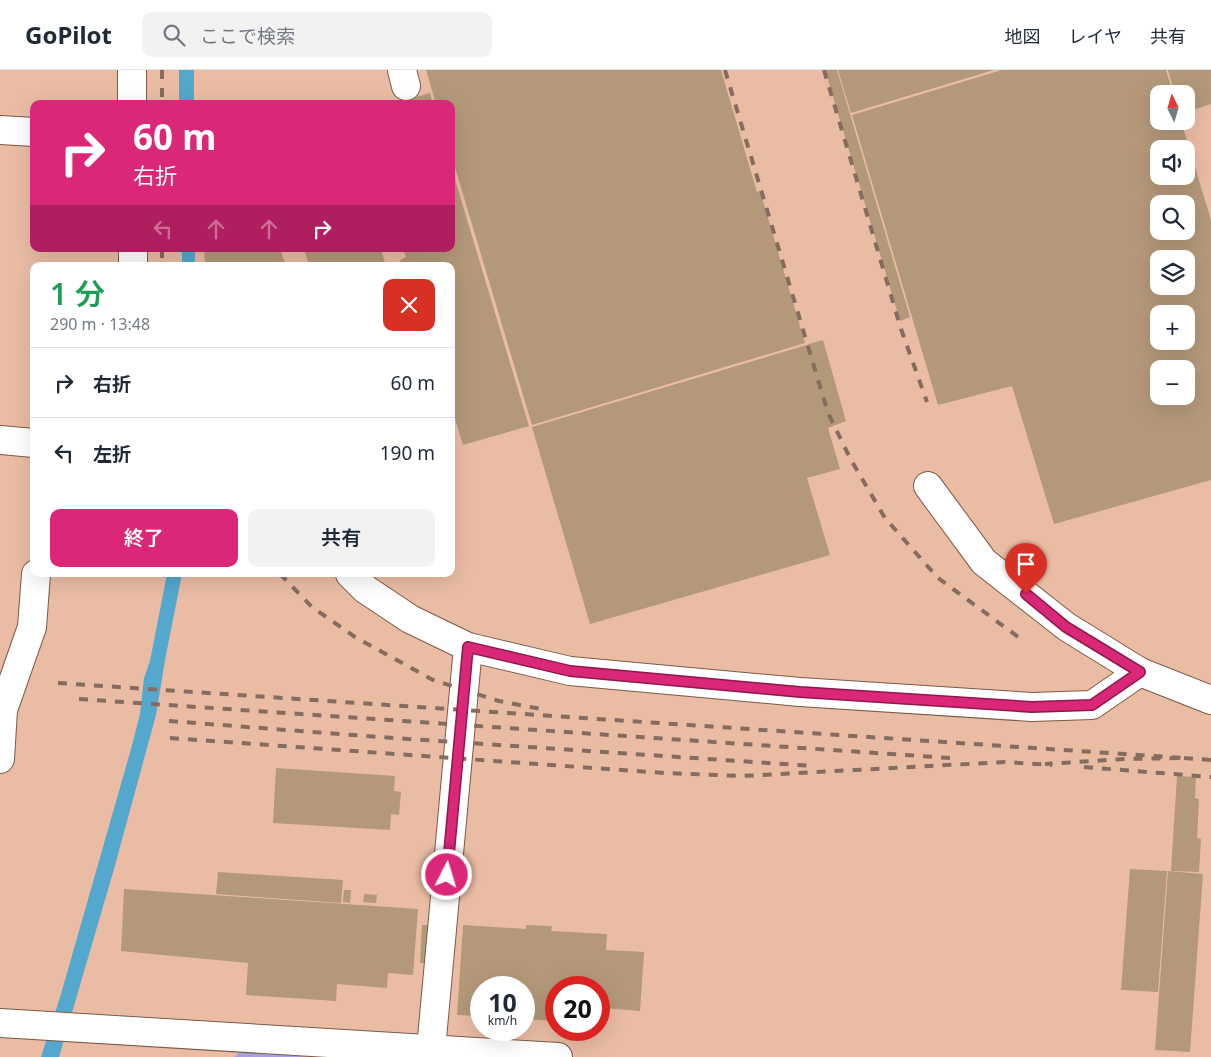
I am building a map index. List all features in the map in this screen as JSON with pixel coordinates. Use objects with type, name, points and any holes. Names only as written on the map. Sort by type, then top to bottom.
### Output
[{"type":"lane","points":[[132,70],[132,100]]},
{"type":"lane","points":[[0,130],[30,132]]},
{"type":"lane","points":[[0,440],[30,443]]},
{"type":"lane","points":[[928,486],[984,562],[1066,627],[1140,672],[1211,700]]},
{"type":"lane","points":[[0,759],[3,710],[32,628],[36,577]]},
{"type":"lane","points":[[353,577],[365,589],[410,619],[468,647],[570,671],[800,692],[1032,707],[1092,705],[1140,672]]},
{"type":"lane","points":[[431,1049],[468,647]]},
{"type":"lane","points":[[0,1023],[558,1057]]},
{"type":"shaded area","points":[[0,70],[1211,70],[1211,1057],[0,1057]]},
{"type":"shaded area","points":[[240,1052],[310,1057],[234,1057]]},
{"type":"water","points":[[179,70],[194,70],[194,100],[179,100]]},
{"type":"water","points":[[182,252],[195,252],[195,262],[182,262]]},
{"type":"water","points":[[166,577],[181,577],[156,715],[114,869],[59,1057],[41,1057],[61,994],[131,749],[140,714],[144,678],[150,661]]},
{"type":"building","points":[[426,70],[721,70],[757,192],[760,191],[805,343],[532,425],[455,167],[455,100],[435,100]]},
{"type":"building","points":[[825,70],[837,70],[910,317],[900,321]]},
{"type":"building","points":[[838,70],[994,70],[851,113]]},
{"type":"building","points":[[1002,70],[1166,70],[1170,85],[1150,85],[1150,130],[1184,130],[1187,140],[1150,140],[1150,185],[1195,185],[1195,167],[1211,220],[1211,480],[1054,524],[1012,386],[938,405],[852,115]]},
{"type":"building","points":[[1168,70],[1211,70],[1211,104],[1195,109],[1195,85],[1172,85]]},
{"type":"building","points":[[430,93],[432,100],[406,100]]},
{"type":"building","points":[[455,179],[529,426],[463,445],[455,419],[455,262],[401,262],[400,260],[406,257],[404,252],[455,252]]},
{"type":"building","points":[[204,252],[281,252],[285,262],[205,262]]},
{"type":"building","points":[[305,252],[382,252],[385,262],[308,262]]},
{"type":"building","points":[[823,340],[846,421],[828,428],[840,469],[807,478],[830,555],[590,624],[532,427]]},
{"type":"building","points":[[276,768],[395,776],[394,791],[401,792],[399,815],[391,814],[390,830],[273,823]]},
{"type":"building","points":[[1177,776],[1196,777],[1195,798],[1199,799],[1197,838],[1201,839],[1199,872],[1171,871]]},
{"type":"building","points":[[1130,869],[1167,871],[1158,992],[1121,990]]},
{"type":"building","points":[[1168,871],[1203,874],[1190,1052],[1155,1050]]},
{"type":"building","points":[[218,872],[343,880],[341,903],[216,894]]},
{"type":"building","points":[[124,889],[418,909],[413,975],[388,973],[387,988],[337,984],[336,1001],[246,995],[248,963],[121,951]]},
{"type":"building","points":[[344,890],[351,890],[350,903],[343,902]]},
{"type":"building","points":[[364,894],[377,895],[376,903],[363,902]]},
{"type":"building","points":[[422,925],[431,925],[428,964],[420,963]]},
{"type":"building","points":[[463,925],[526,929],[526,925],[552,926],[551,931],[607,934],[606,950],[644,952],[640,1011],[610,1009],[610,976],[545,976],[545,1020],[535,1020],[535,976],[470,976],[470,1016],[457,1015]]},
{"type":"railway","points":[[162,70],[162,100]]},
{"type":"railway","points":[[725,70],[828,413],[851,460],[885,518],[938,578],[1025,642]]},
{"type":"railway","points":[[824,70],[901,329],[927,402]]},
{"type":"railway","points":[[162,252],[162,262]]},
{"type":"railway","points":[[283,577],[312,607],[355,637],[433,680],[499,701],[541,709]]},
{"type":"railway","points":[[58,683],[1184,758],[1124,759],[1045,764]]},
{"type":"railway","points":[[79,699],[950,758]]},
{"type":"railway","points":[[169,721],[813,766]]},
{"type":"railway","points":[[170,738],[664,773],[742,776],[1005,762],[1052,765]]},
{"type":"railway","points":[[1184,758],[1211,760]]},
{"type":"railway","points":[[1084,767],[1211,777]]},
{"type":"route","points":[[447,875],[468,647],[570,671],[800,692],[1032,707],[1092,705],[1140,672],[1066,627],[1026,594]]}]
